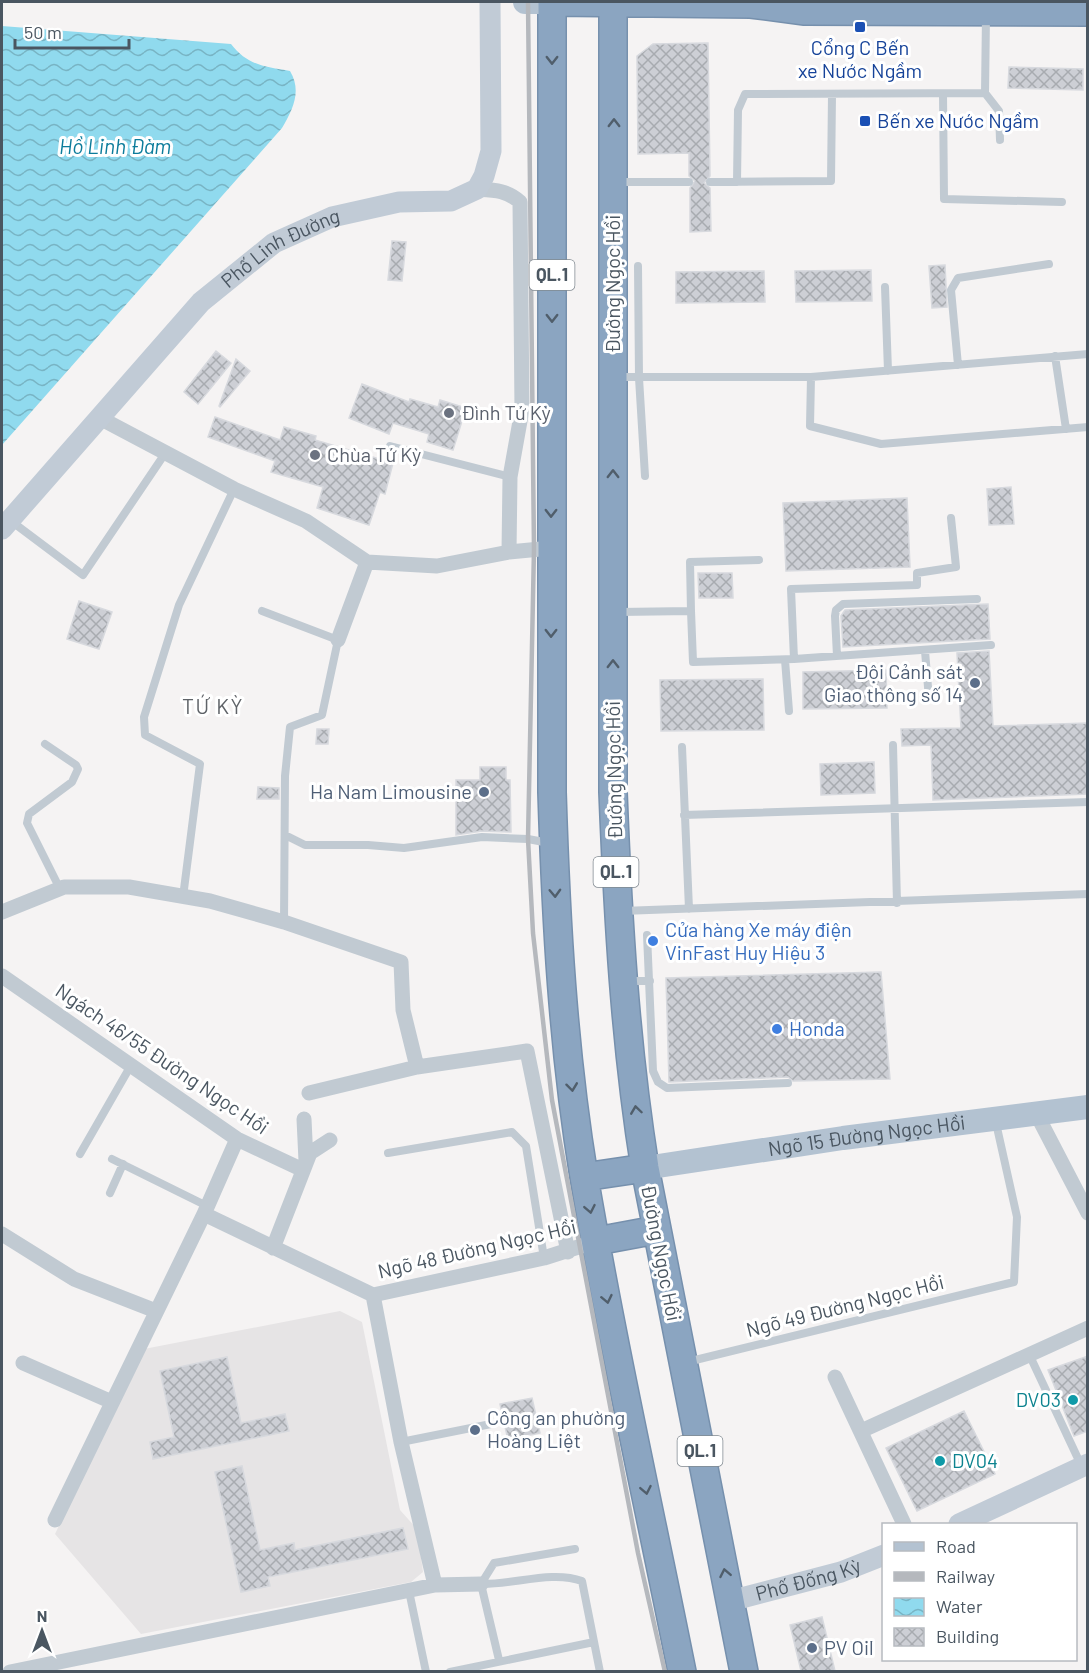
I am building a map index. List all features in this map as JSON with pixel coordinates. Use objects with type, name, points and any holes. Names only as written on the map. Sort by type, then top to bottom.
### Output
[{"type":"highway","points":[[552,2],[751,4],[805,11],[986,6],[1088,12]]},
{"type":"highway","name":"QL.1","points":[[552,2],[551,548],[556,921],[567,1043],[584,1177],[682,1671]]},
{"type":"highway","name":"Đường Ngọc Hồi","points":[[613,2],[613,182],[626,377],[612,613],[613,792],[617,911],[635,1107],[645,1167],[744,1671]]},
{"type":"highway","points":[[584,1177],[645,1167]]},
{"type":"highway","points":[[597,1241],[656,1230]]},
{"type":"main road","points":[[525,2],[552,2]]},
{"type":"main road","name":"Ngõ 15 Đường Ngọc Hồi","points":[[645,1167],[1088,1107]]},
{"type":"street","points":[[490,2],[490,151],[484,176],[477,189],[500,190],[512,195],[520,202],[522,410],[510,477],[508,552]]},
{"type":"street","name":"Phố Linh Đường","points":[[6,524],[201,302],[274,243],[332,217],[399,202],[451,201],[477,189]]},
{"type":"street","points":[[98,417],[234,489],[306,521],[368,562],[437,566],[508,552],[551,548]]},
{"type":"street","points":[[338,640],[368,562]]},
{"type":"street","points":[[2,912],[60,889],[129,887],[210,901],[284,922],[401,962],[403,1010],[417,1067]]},
{"type":"street","name":"Ngách 46/55 Đường Ngọc Hồi","points":[[2,976],[130,1067],[237,1139],[306,1162]]},
{"type":"street","points":[[309,1093],[417,1067],[528,1051],[568,1252]]},
{"type":"street","points":[[1036,1113],[1088,1213]]},
{"type":"street","points":[[273,1248],[306,1162],[304,1119]]},
{"type":"street","points":[[56,1520],[206,1210],[237,1139]]},
{"type":"street","points":[[306,1162],[330,1140]]},
{"type":"street","name":"Ngõ 48 Đường Ngọc Hồi","points":[[206,1210],[273,1248],[373,1294],[544,1258],[597,1241]]},
{"type":"street","points":[[2,1234],[74,1279],[156,1311]]},
{"type":"street","points":[[373,1294],[401,1442],[435,1585]]},
{"type":"street","points":[[861,1431],[1088,1328]]},
{"type":"street","points":[[24,1363],[112,1402]]},
{"type":"street","points":[[835,1377],[904,1523]]},
{"type":"street","points":[[961,1523],[1085,1465]]},
{"type":"street","name":"Phố Đống Kỳ","points":[[730,1601],[841,1572],[882,1556]]},
{"type":"street","points":[[10,1671],[435,1585],[481,1584]]},
{"type":"lane","points":[[986,6],[985,93],[999,111],[1000,141]]},
{"type":"lane","points":[[737,182],[738,111],[745,94],[985,93]]},
{"type":"lane","points":[[943,94],[944,199],[1062,202]]},
{"type":"lane","points":[[710,182],[831,181],[832,95]]},
{"type":"lane","points":[[613,182],[689,182]]},
{"type":"lane","points":[[958,365],[951,290],[958,278],[1049,264]]},
{"type":"lane","points":[[638,266],[626,377],[645,476]]},
{"type":"lane","points":[[885,287],[888,371]]},
{"type":"lane","points":[[626,377],[811,377],[1088,354]]},
{"type":"lane","points":[[1055,356],[1066,429]]},
{"type":"lane","points":[[811,377],[810,426],[881,444],[1088,427]]},
{"type":"lane","points":[[390,446],[510,477]]},
{"type":"lane","points":[[6,524],[83,576],[166,452]]},
{"type":"lane","points":[[183,897],[200,764],[145,735],[144,717],[180,605],[234,489]]},
{"type":"lane","points":[[789,711],[791,589],[917,585],[917,573],[956,567],[951,518]]},
{"type":"lane","points":[[759,560],[690,562],[693,662],[789,660],[991,645]]},
{"type":"lane","points":[[837,656],[835,616],[838,607],[843,604],[977,599]]},
{"type":"lane","points":[[262,611],[338,640],[322,715],[290,727],[285,776],[284,922]]},
{"type":"lane","points":[[612,613],[691,611]]},
{"type":"lane","points":[[925,651],[928,699]]},
{"type":"lane","points":[[45,744],[76,765],[78,769],[72,782],[29,814],[27,818],[27,823],[60,889]]},
{"type":"lane","points":[[893,745],[897,903]]},
{"type":"lane","points":[[682,747],[689,909]]},
{"type":"lane","points":[[684,815],[1088,801]]},
{"type":"lane","points":[[285,835],[305,845],[368,845],[404,848],[482,837],[528,839],[554,844]]},
{"type":"lane","points":[[617,911],[897,903],[1088,894]]},
{"type":"lane","points":[[647,935],[653,1071],[658,1082],[667,1088],[788,1083]]},
{"type":"lane","points":[[623,981],[650,981]]},
{"type":"lane","points":[[80,1154],[130,1067]]},
{"type":"lane","name":"Ngõ 49 Đường Ngọc Hồi","points":[[683,1363],[1014,1282],[1017,1217],[995,1118]]},
{"type":"lane","points":[[388,1153],[512,1132],[526,1146],[544,1258]]},
{"type":"lane","points":[[112,1159],[206,1210]]},
{"type":"lane","points":[[110,1193],[123,1164]]},
{"type":"lane","points":[[1029,1354],[1085,1465]]},
{"type":"lane","points":[[401,1442],[491,1424]]},
{"type":"lane","points":[[499,1660],[481,1584],[494,1563],[575,1549]]},
{"type":"lane","points":[[481,1584],[505,1585],[568,1576],[582,1581],[600,1671]]},
{"type":"lane","points":[[409,1591],[426,1671]]},
{"type":"lane","points":[[450,1671],[594,1642]]},
{"type":"shaded area","points":[[340,1311],[362,1322],[400,1510],[417,1529],[423,1572],[411,1582],[141,1634],[55,1534],[144,1349]]},
{"type":"water","name":"Hồ Linh Đàm","points":[[2,26],[231,44],[250,61],[290,71],[294,78],[296,93],[293,107],[282,128],[2,445]]},
{"type":"building","points":[[708,43],[710,176],[704,183],[710,188],[711,231],[690,232],[690,188],[695,181],[689,176],[689,153],[638,154],[637,56],[653,44]]},
{"type":"building","points":[[1009,67],[1083,69],[1083,90],[1008,88]]},
{"type":"building","points":[[392,241],[406,242],[402,281],[388,280]]},
{"type":"building","points":[[945,265],[947,307],[932,308],[929,266]]},
{"type":"building","points":[[871,270],[872,301],[796,302],[795,271]]},
{"type":"building","points":[[764,271],[765,302],[676,303],[676,272]]},
{"type":"building","points":[[216,351],[231,363],[198,404],[184,392]]},
{"type":"building","points":[[236,359],[250,371],[220,407],[219,406]]},
{"type":"building","points":[[362,384],[409,402],[410,399],[438,407],[440,400],[466,408],[453,450],[427,442],[429,434],[393,423],[389,434],[349,418]]},
{"type":"building","name":"Chùa Tứ Kỳ","points":[[215,417],[280,440],[284,427],[316,436],[315,440],[393,463],[385,494],[380,492],[369,525],[317,508],[323,487],[271,472],[275,461],[208,437]]},
{"type":"building","points":[[1011,487],[1014,524],[989,525],[987,489]]},
{"type":"building","points":[[907,498],[910,567],[786,571],[783,503]]},
{"type":"building","points":[[698,573],[732,573],[733,598],[699,598]]},
{"type":"building","points":[[79,601],[112,612],[99,649],[67,639]]},
{"type":"building","points":[[988,604],[990,639],[843,647],[841,616],[845,610]]},
{"type":"building","points":[[989,651],[993,726],[1088,723],[1088,794],[933,800],[931,745],[902,746],[901,729],[961,728],[957,653]]},
{"type":"building","points":[[886,670],[887,708],[803,709],[803,672]]},
{"type":"building","points":[[763,679],[764,730],[661,731],[660,680]]},
{"type":"building","points":[[317,729],[329,729],[328,744],[316,744]]},
{"type":"building","points":[[874,762],[875,793],[821,795],[820,764]]},
{"type":"building","points":[[480,767],[506,767],[506,780],[510,780],[511,832],[482,831],[456,835],[456,780],[480,780]]},
{"type":"building","points":[[258,787],[279,788],[279,799],[257,799]]},
{"type":"building","name":"Honda","points":[[881,972],[890,1079],[793,1081],[788,1077],[669,1082],[666,978]]},
{"type":"building","name":"DV03","points":[[1088,1356],[1088,1431],[1074,1436],[1048,1370]]},
{"type":"building","points":[[227,1357],[241,1423],[285,1414],[289,1431],[153,1459],[150,1442],[174,1437],[160,1371]]},
{"type":"building","points":[[532,1398],[540,1433],[508,1440],[500,1404]]},
{"type":"building","name":"DV04","points":[[964,1411],[995,1474],[917,1511],[886,1448]]},
{"type":"building","points":[[242,1466],[260,1550],[294,1543],[295,1550],[403,1528],[408,1549],[268,1577],[270,1586],[241,1592],[215,1472]]},
{"type":"building","name":"PV Oil","points":[[822,1617],[835,1671],[801,1671],[790,1625]]},
{"type":"railway","points":[[528,2],[534,549],[528,839],[533,933],[552,1100],[638,1553],[665,1672]]},
{"type":"place","name":"Cổng C Bến xe Nước Ngầm","points":[[860,27]]},
{"type":"place","name":"Bến xe Nước Ngầm","points":[[865,121]]},
{"type":"place","name":"Đình Tứ Kỳ","points":[[449,413]]},
{"type":"place","name":"Chùa Tứ Kỳ","points":[[315,455]]},
{"type":"place","name":"Đội Cảnh sát Giao thông số 14","points":[[975,683]]},
{"type":"place","name":"Ha Nam Limousine","points":[[484,792]]},
{"type":"place","name":"Cửa hàng Xe máy điện VinFast Huy Hiệu 3","points":[[653,941]]},
{"type":"place","name":"Honda","points":[[777,1029]]},
{"type":"place","name":"DV03","points":[[1073,1400]]},
{"type":"place","name":"Công an phường Hoàng Liệt","points":[[475,1430]]},
{"type":"place","name":"DV04","points":[[940,1461]]},
{"type":"place","name":"PV Oil","points":[[812,1648]]},
{"type":"district","name":"TỨ KỲ","points":[[213,707]]}]
